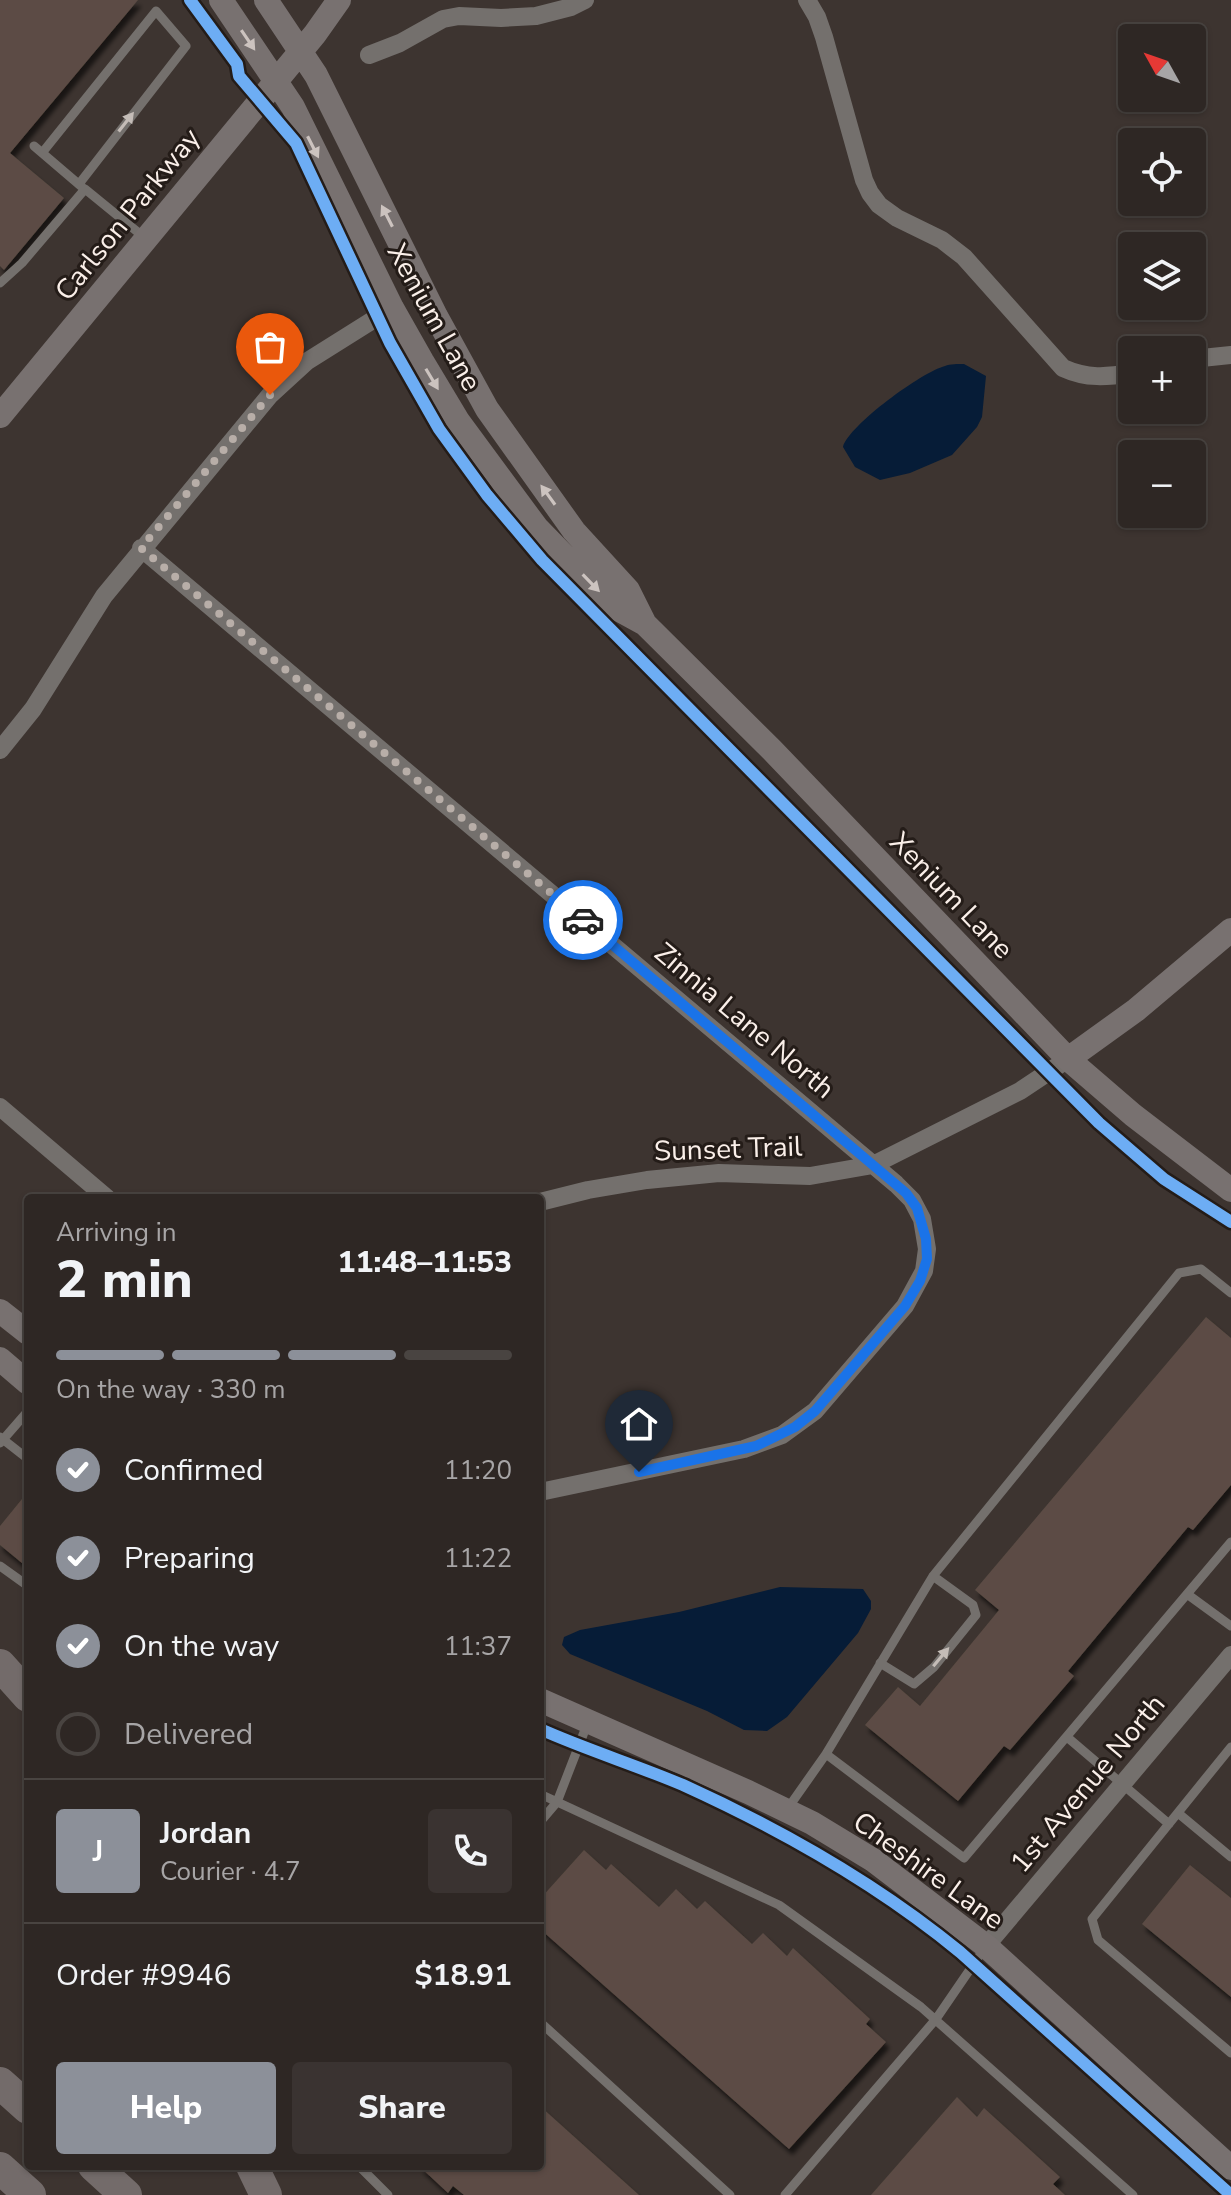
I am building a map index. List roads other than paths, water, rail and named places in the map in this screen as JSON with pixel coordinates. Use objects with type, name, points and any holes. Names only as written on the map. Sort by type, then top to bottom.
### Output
[{"type":"highway","points":[[0,1665],[24,1692]]},
{"type":"highway","points":[[0,2083],[24,2104]]},
{"type":"highway","points":[[0,2168],[30,2195]]},
{"type":"highway","points":[[98,2170],[126,2195]]},
{"type":"highway","points":[[254,2170],[266,2195]]},
{"type":"main road","name":"Xenium Lane","points":[[221,0],[293,107],[392,308],[458,421],[537,528],[614,607],[645,624],[772,750],[1068,1059],[1133,1115],[1231,1190]]},
{"type":"main road","name":"Xenium Lane","points":[[266,0],[316,75],[436,316],[487,409],[574,531],[628,590],[645,624]]},
{"type":"main road","name":"Carlson Parkway","points":[[0,416],[301,51],[339,0]]},
{"type":"main road","name":"Sunset Trail","points":[[1068,1059],[1136,1010],[1231,930]]},
{"type":"main road","points":[[0,1311],[24,1330]]},
{"type":"main road","points":[[0,1359],[24,1380]]},
{"type":"main road","name":"Cheshire Lane","points":[[544,1702],[786,1811],[873,1860],[986,1946],[1231,2168]]},
{"type":"street","points":[[369,55],[400,43],[443,19],[459,16],[536,16],[585,0]]},
{"type":"street","points":[[807,0],[824,37],[864,180],[879,205],[897,218],[942,240],[964,257],[1063,368],[1080,376],[1118,375]]},
{"type":"street","points":[[0,750],[33,709],[104,596],[270,395],[306,362],[392,308]]},
{"type":"street","points":[[1206,358],[1231,355]]},
{"type":"street","name":"Zinnia Lane North","points":[[141,548],[906,1193],[917,1208],[925,1228],[927,1259],[914,1293],[828,1398],[795,1427],[756,1446],[544,1491]]},
{"type":"street","name":"Sunset Trail","points":[[544,1201],[647,1180],[719,1173],[810,1176],[873,1165],[1020,1091],[1068,1059]]},
{"type":"street","points":[[0,1107],[102,1194]]},
{"type":"street","name":"1st Avenue North","points":[[986,1946],[1231,1655]]},
{"type":"lane","points":[[0,283],[22,263],[82,186],[186,46],[156,11],[38,150],[82,186],[146,238]]},
{"type":"lane","points":[[786,1811],[826,1754],[933,1576],[1179,1273],[1201,1269],[1231,1293]]},
{"type":"lane","points":[[24,1415],[1,1440],[24,1456]]},
{"type":"lane","points":[[826,1754],[964,1858],[1231,1542]]},
{"type":"lane","points":[[0,1566],[24,1583]]},
{"type":"lane","points":[[880,1663],[914,1684],[934,1667],[976,1615],[973,1605],[933,1576]]},
{"type":"lane","points":[[1187,1594],[1231,1626]]},
{"type":"lane","points":[[544,1817],[557,1802],[588,1721]]},
{"type":"lane","points":[[1067,1737],[1169,1824]]},
{"type":"lane","points":[[1231,1747],[1092,1919],[1098,1940],[1231,2053]]},
{"type":"lane","points":[[544,1796],[779,1905],[936,2019],[1133,2195]]},
{"type":"lane","points":[[1178,1813],[1231,1857]]},
{"type":"lane","points":[[785,2195],[936,2019],[986,1946]]},
{"type":"lane","points":[[544,2026],[730,2195]]},
{"type":"lane","points":[[363,2170],[388,2195]]},
{"type":"water","points":[[964,364],[986,376],[982,417],[952,455],[910,473],[880,480],[855,467],[843,447],[858,426],[920,378],[947,365]]},
{"type":"water","points":[[780,1587],[863,1589],[871,1601],[871,1609],[858,1633],[787,1717],[767,1731],[744,1730],[707,1711],[570,1654],[562,1645],[564,1637],[580,1630],[679,1612]]}]
